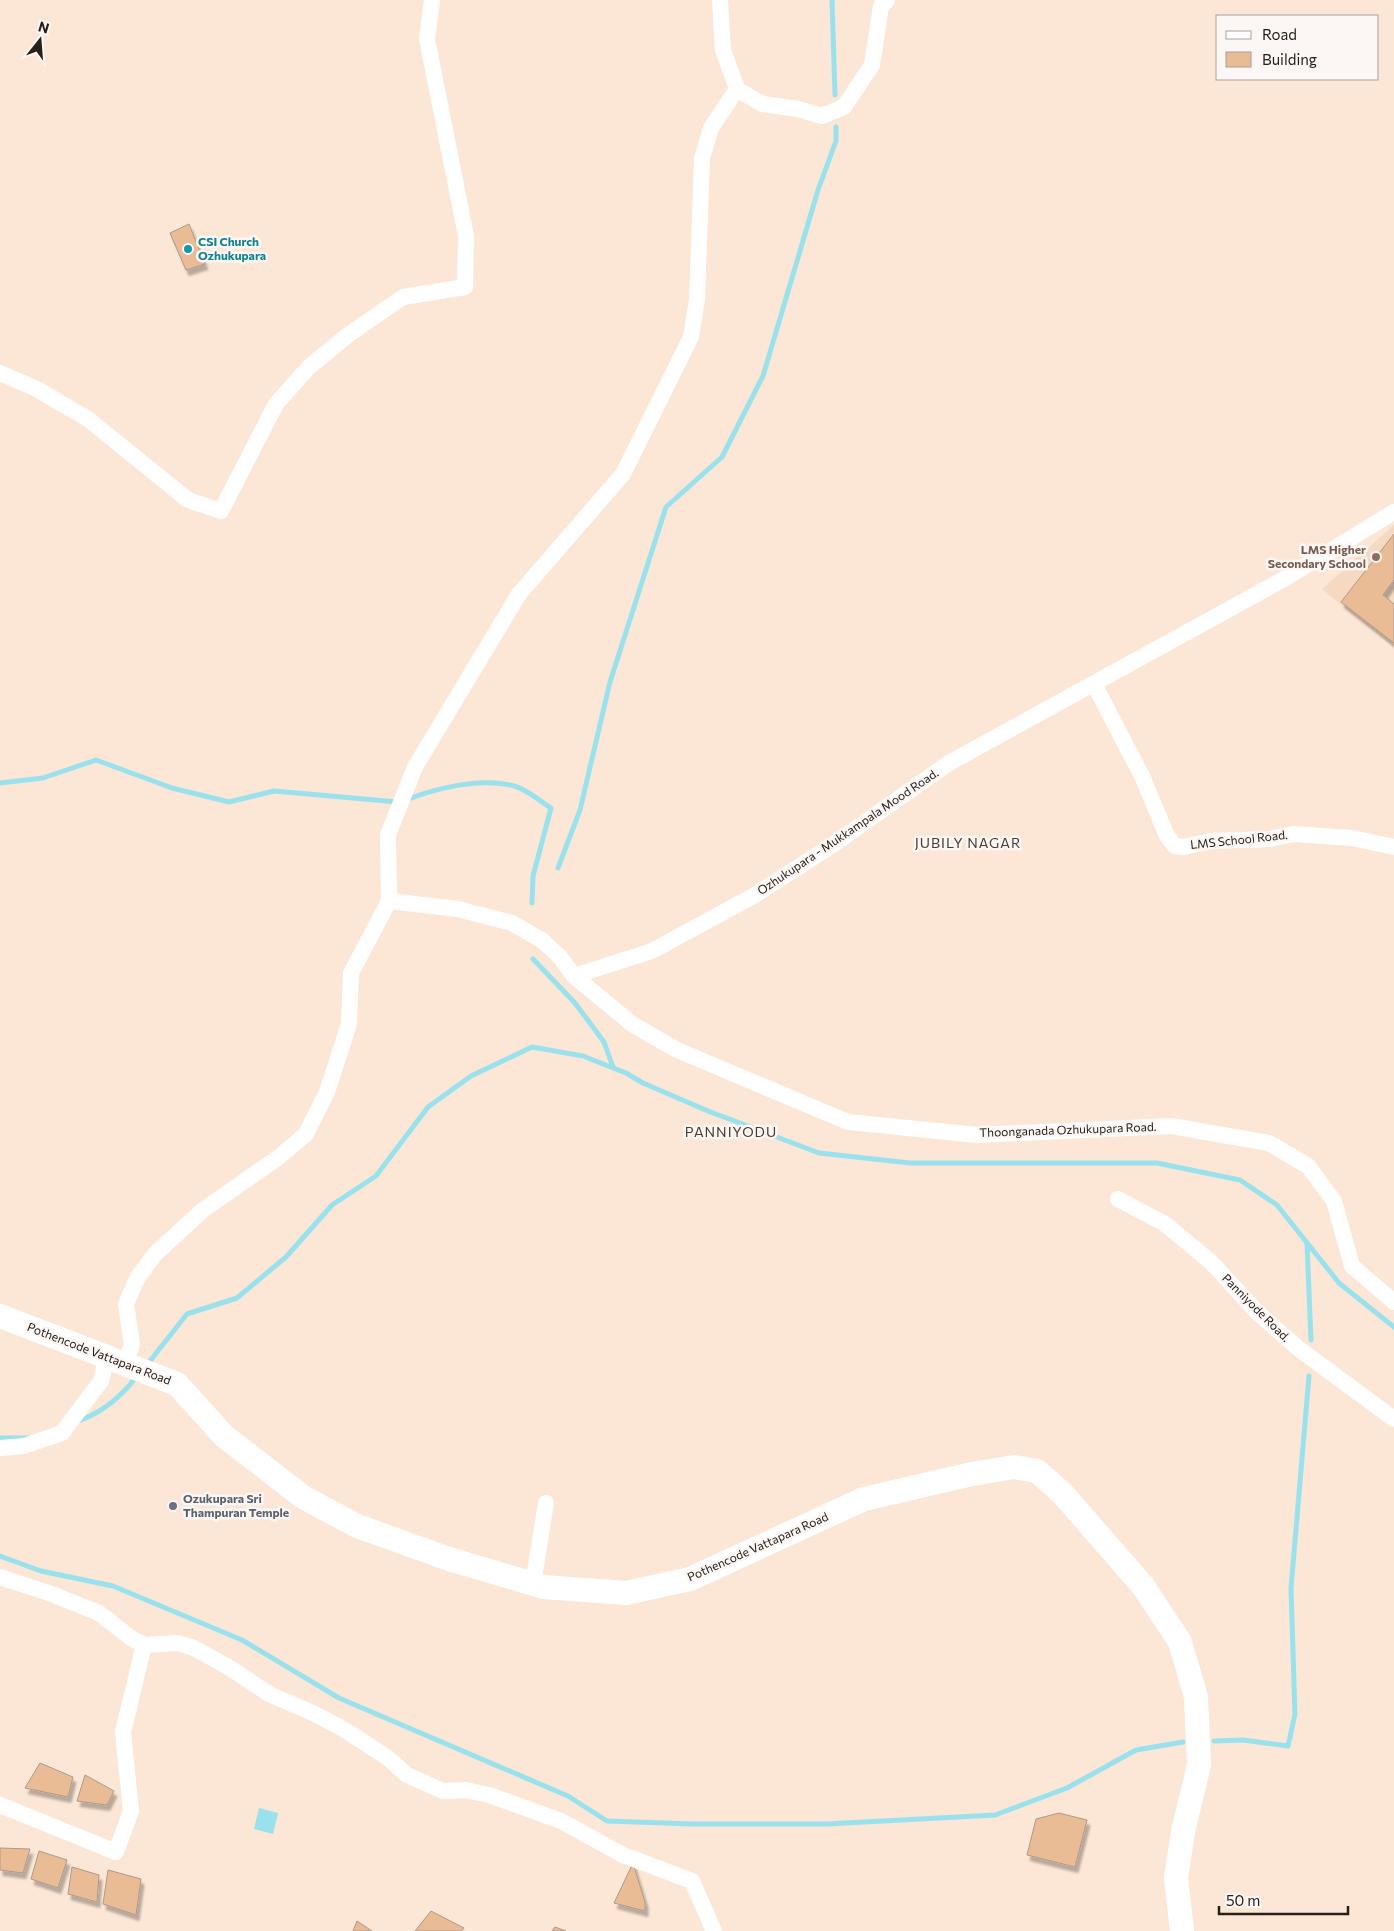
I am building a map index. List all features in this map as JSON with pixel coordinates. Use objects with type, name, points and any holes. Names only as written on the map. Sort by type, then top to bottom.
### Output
[{"type":"main road","name":"Pothencode Vattapara Road","points":[[0,1316],[177,1384],[224,1436],[303,1497],[357,1526],[449,1559],[544,1587],[626,1593],[690,1579],[864,1499],[1014,1467],[1037,1470],[1062,1493],[1143,1586],[1180,1642],[1196,1697],[1199,1765],[1183,1832],[1176,1878],[1182,1931]]},
{"type":"street","points":[[0,373],[35,388],[88,419],[188,500],[221,511],[276,404],[309,366],[348,335],[403,297],[465,287],[466,236],[428,39],[432,0]]},
{"type":"street","points":[[720,0],[723,50],[737,88],[762,104],[798,109],[822,116],[844,107],[872,65],[881,6],[886,0]]},
{"type":"street","points":[[0,1448],[24,1446],[62,1433],[101,1381],[122,1363],[132,1344],[126,1304],[138,1277],[155,1254],[203,1210],[279,1157],[306,1134],[327,1092],[349,1024],[351,973],[390,901],[388,835],[415,767],[519,594],[623,474],[691,337],[697,299],[702,158],[710,128],[737,88]]},
{"type":"street","name":"Ozhukupara - Mukkampala Mood Road.","points":[[574,976],[652,951],[756,895],[831,846],[949,763],[1284,579],[1394,512]]},
{"type":"street","name":"LMS School Road.","points":[[1094,684],[1142,776],[1167,836],[1175,846],[1183,847],[1211,841],[1270,839],[1293,834],[1352,838],[1394,847]]},
{"type":"street","points":[[390,901],[458,909],[512,923],[543,941],[560,957],[574,976]]},
{"type":"street","name":"Thoonganada Ozhukupara Road.","points":[[574,976],[632,1024],[677,1050],[848,1122],[977,1135],[1172,1126],[1269,1143],[1308,1166],[1334,1201],[1352,1266],[1394,1302]]},
{"type":"street","name":"Panniyode Road.","points":[[1118,1199],[1164,1224],[1212,1263],[1257,1312],[1299,1349],[1394,1419]]},
{"type":"street","points":[[533,1584],[546,1502]]},
{"type":"street","points":[[0,1578],[49,1593],[99,1613],[131,1638],[144,1645],[178,1643],[194,1648],[230,1668],[269,1694],[315,1714],[345,1730],[388,1758],[407,1775],[443,1791],[466,1790],[489,1795],[561,1821],[623,1855],[692,1881],[714,1931]]},
{"type":"street","points":[[0,1805],[116,1852],[131,1811],[124,1732],[144,1645]]},
{"type":"shaded area","name":"LMS Higher Secondary School","points":[[1394,525],[1394,648],[1322,589]]},
{"type":"water","points":[[259,1808],[278,1813],[273,1834],[254,1829]]},
{"type":"building","name":"CSI Church Ozhukupara","points":[[189,224],[205,264],[186,270],[170,233]]},
{"type":"building","name":"LMS Higher Secondary School","points":[[1394,534],[1394,580],[1383,595],[1394,604],[1394,643],[1341,602]]},
{"type":"building","points":[[40,1763],[73,1777],[68,1797],[25,1788]]},
{"type":"building","points":[[85,1775],[114,1791],[107,1805],[77,1801]]},
{"type":"building","points":[[1059,1813],[1087,1820],[1075,1867],[1027,1855],[1036,1819]]},
{"type":"building","points":[[0,1848],[30,1849],[23,1873],[0,1870]]},
{"type":"building","points":[[39,1851],[67,1860],[58,1888],[31,1879]]},
{"type":"building","points":[[633,1863],[645,1902],[645,1911],[614,1903]]},
{"type":"building","points":[[72,1867],[99,1875],[97,1902],[68,1894]]},
{"type":"building","points":[[108,1870],[141,1879],[136,1915],[103,1904]]},
{"type":"building","points":[[431,1911],[464,1928],[461,1931],[415,1931]]},
{"type":"building","points":[[357,1921],[372,1931],[353,1931]]},
{"type":"building","points":[[555,1927],[566,1931],[552,1931]]},
{"type":"waterway","points":[[832,0],[835,95]]},
{"type":"waterway","points":[[558,868],[580,810],[610,682],[666,507],[722,457],[763,376],[818,190],[836,141],[836,127]]},
{"type":"waterway","points":[[0,783],[43,778],[96,760],[172,788],[229,802],[274,791],[398,802]]},
{"type":"waterway","points":[[406,800],[431,791],[459,785],[488,783],[514,786],[528,792],[551,808],[533,876],[532,903]]},
{"type":"waterway","points":[[533,959],[575,1003],[604,1042],[613,1067]]},
{"type":"waterway","points":[[146,1366],[187,1314],[237,1298],[286,1257],[332,1205],[376,1176],[428,1107],[471,1076],[532,1047],[583,1056],[626,1073],[643,1083],[708,1111],[819,1153],[910,1163],[1157,1163],[1240,1180],[1277,1205],[1339,1283],[1394,1327]]},
{"type":"waterway","points":[[1307,1243],[1311,1340]]},
{"type":"waterway","points":[[75,1422],[110,1404],[137,1376]]},
{"type":"waterway","points":[[1214,1741],[1243,1740],[1288,1746],[1295,1714],[1291,1588],[1309,1376]]},
{"type":"waterway","points":[[0,1438],[29,1438]]},
{"type":"waterway","points":[[0,1556],[41,1571],[113,1586],[242,1640],[339,1698],[568,1796],[607,1821],[692,1824],[827,1824],[995,1815],[1067,1788],[1136,1750],[1183,1742]]},
{"type":"place","name":"CSI Church Ozhukupara","points":[[188,249]]},
{"type":"place","name":"LMS Higher Secondary School","points":[[1376,557]]},
{"type":"place","name":"Ozukupara Sri Thampuran Temple","points":[[173,1506]]},
{"type":"district","name":"JUBILY NAGAR","points":[[968,843]]},
{"type":"district","name":"PANNIYODU","points":[[731,1132]]}]
